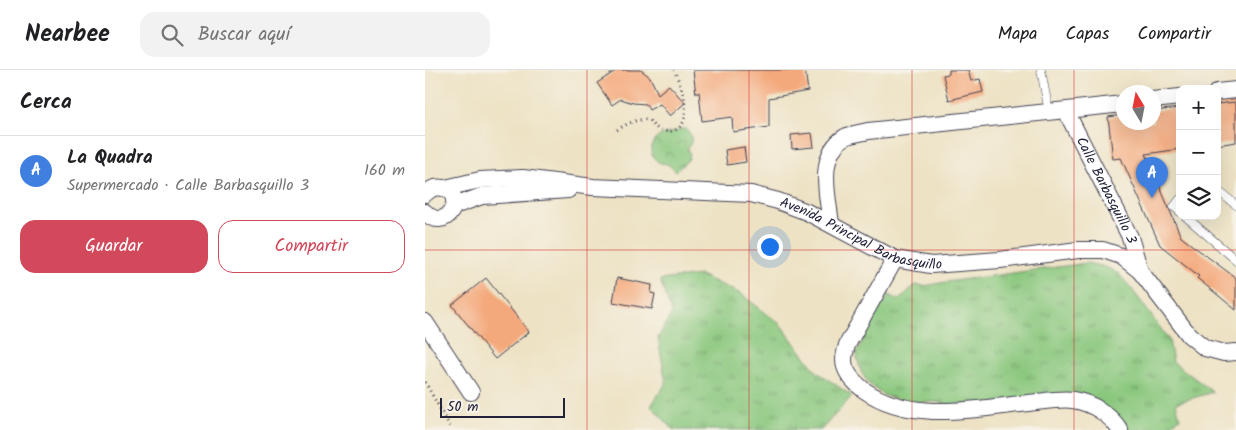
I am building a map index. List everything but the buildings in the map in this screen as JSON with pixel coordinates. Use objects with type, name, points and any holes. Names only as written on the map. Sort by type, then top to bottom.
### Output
[{"type":"street","points":[[1221,92],[1236,90]]},
{"type":"street","points":[[1161,99],[1176,97]]},
{"type":"street","points":[[831,224],[827,163],[834,147],[846,137],[868,131],[1116,105]]},
{"type":"street","name":"Calle Barbasquillo 3","points":[[1066,111],[1130,237],[1140,271]]},
{"type":"street","name":"Avenida Principal Barbasquillo","points":[[425,194],[435,188],[445,188],[490,179],[523,178],[593,187],[751,194],[778,201],[831,224],[895,259],[931,265],[1000,260],[1078,250],[1103,250],[1121,256],[1140,271],[1189,335],[1205,348],[1224,353],[1236,352]]},
{"type":"street","points":[[490,179],[491,196]]},
{"type":"street","points":[[454,206],[482,196],[593,187]]},
{"type":"street","points":[[426,217],[444,218],[452,211],[454,206],[453,196],[445,188]]},
{"type":"street","points":[[895,259],[847,345],[843,360],[847,372],[854,383],[875,398],[906,408],[952,412],[1037,402],[1073,400],[1095,407],[1112,418],[1120,430]]},
{"type":"street","points":[[425,322],[471,392]]},
{"type":"lane","points":[[1041,70],[1049,112]]},
{"type":"lane","points":[[1221,193],[1236,205]]},
{"type":"lane","points":[[1190,220],[1236,260]]},
{"type":"path","points":[[617,130],[628,123],[642,119],[649,120],[652,125],[661,131],[673,131],[682,124],[686,113],[683,92],[674,70]]},
{"type":"path","points":[[425,382],[452,430]]},
{"type":"green space","points":[[680,129],[686,129],[691,136],[687,149],[690,154],[689,159],[676,171],[653,157],[651,146],[658,137]]},
{"type":"green space","points":[[1087,263],[1106,267],[1119,274],[1169,340],[1173,362],[1213,392],[1176,403],[1180,418],[1162,430],[1128,430],[1094,399],[953,405],[934,402],[909,402],[883,395],[869,384],[861,372],[856,354],[873,319],[874,306],[884,305],[888,294],[899,300],[915,285],[924,286]]},
{"type":"green space","points":[[700,275],[741,294],[780,324],[816,371],[852,396],[821,430],[674,430],[651,406],[666,383],[658,338],[672,313],[660,280]]},
{"type":"place","name":"La Quadra","points":[[1152,198]]}]
